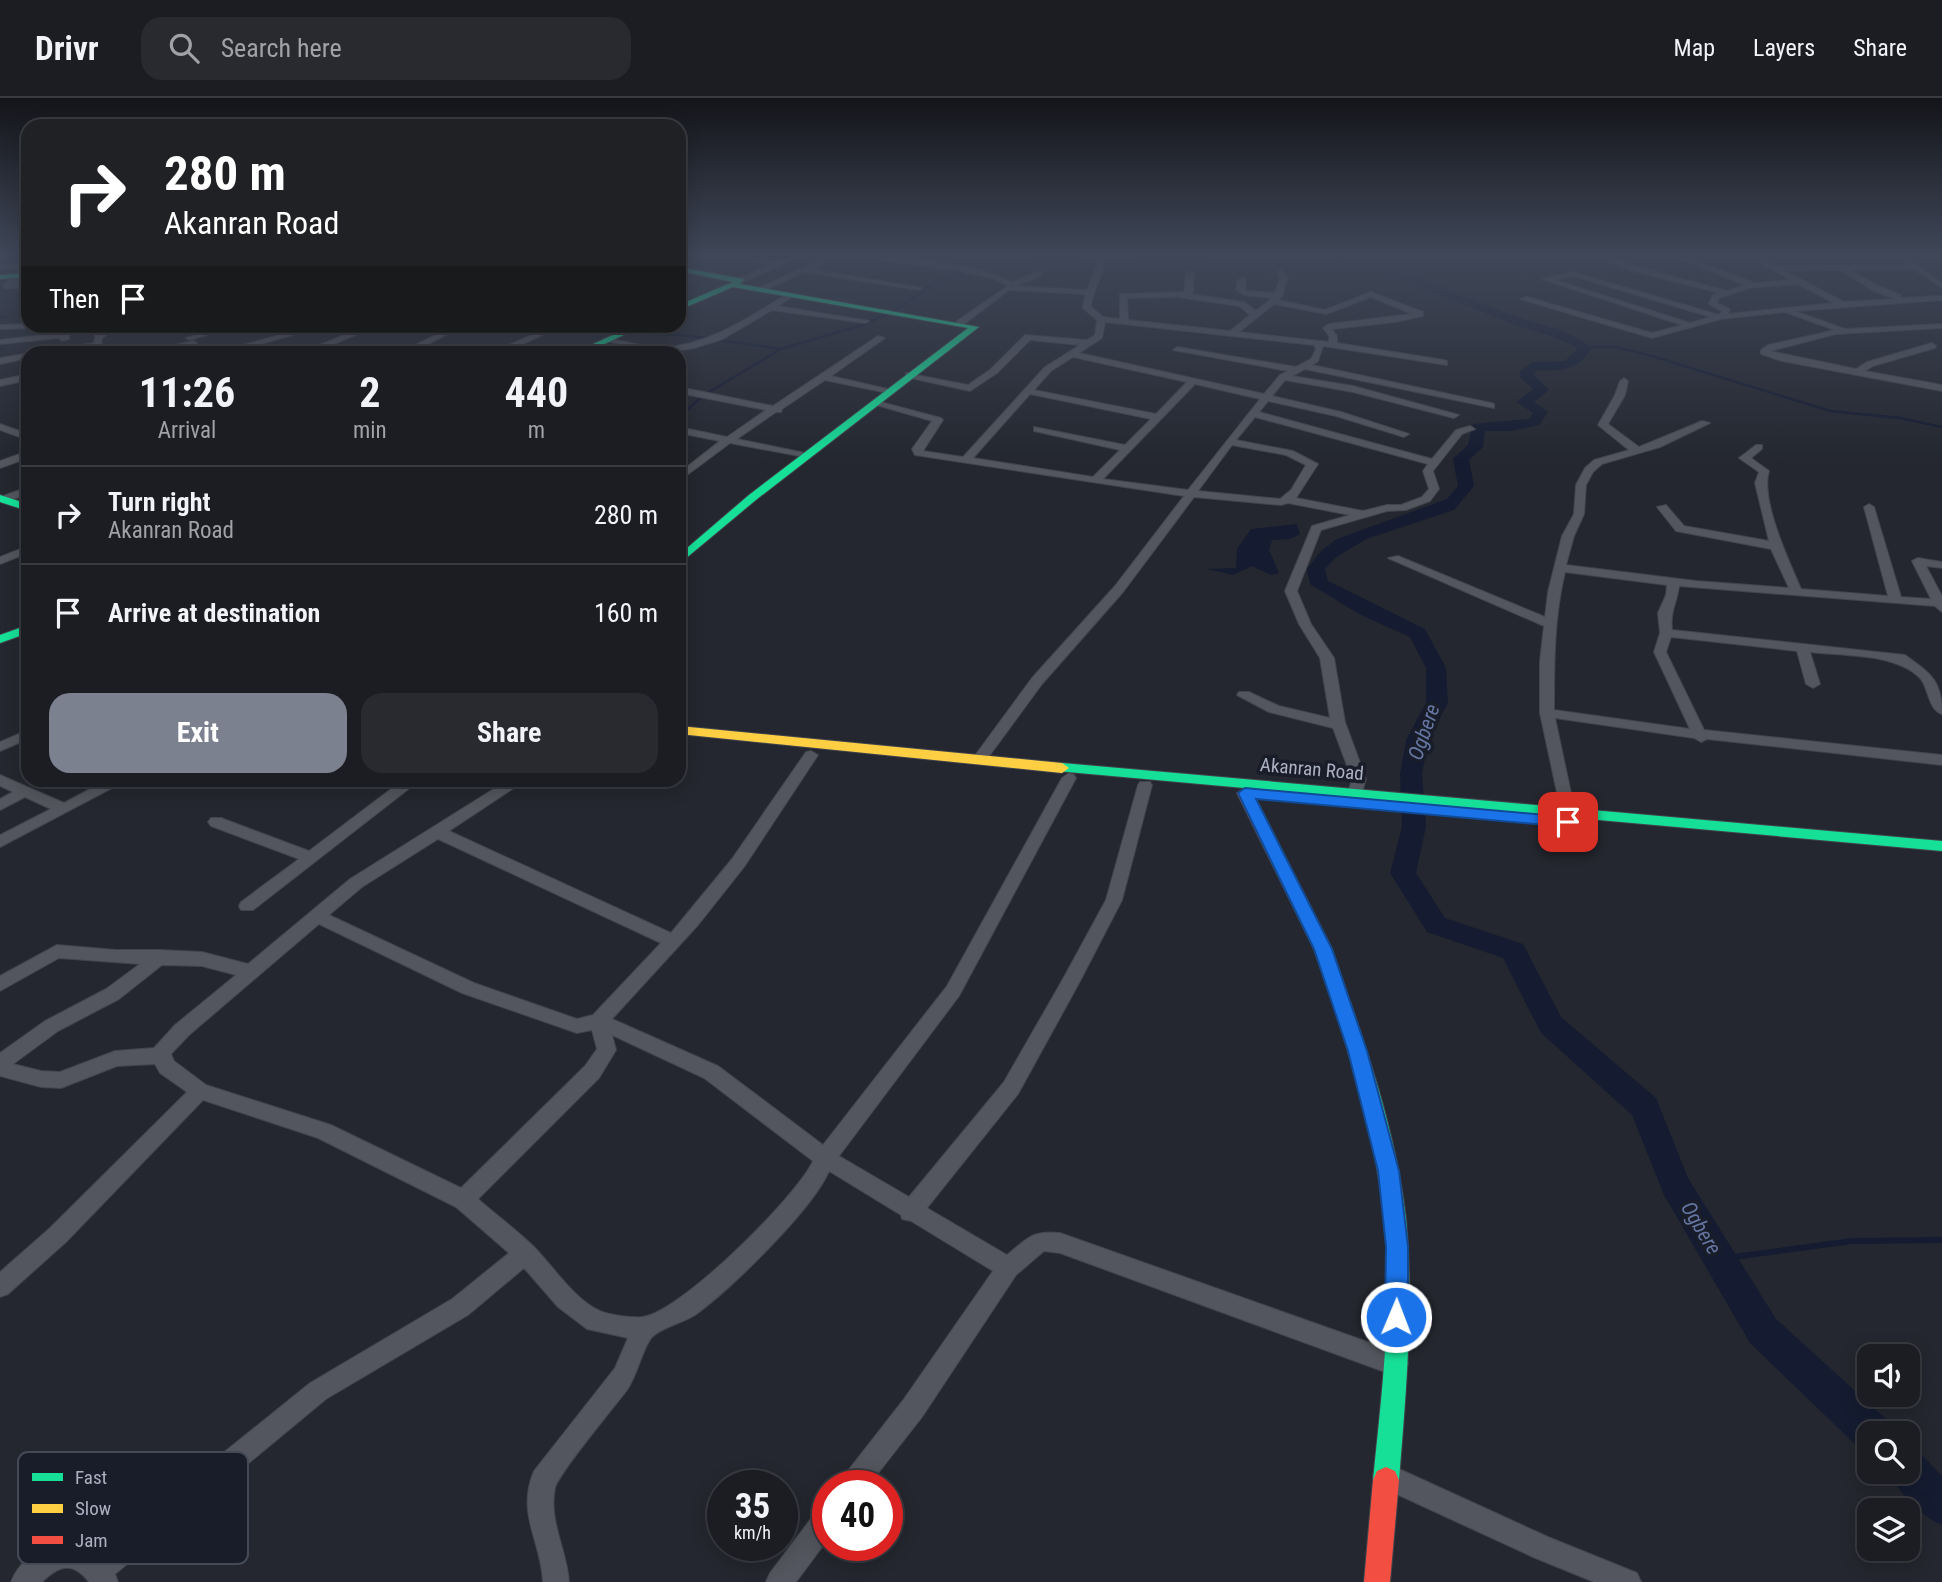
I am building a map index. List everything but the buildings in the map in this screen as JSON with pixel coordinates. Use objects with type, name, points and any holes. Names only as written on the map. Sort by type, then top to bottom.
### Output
[{"type":"street","points":[[683,346],[720,337],[745,323]]},
{"type":"street","points":[[686,555],[909,375],[975,329],[971,325],[961,323]]},
{"type":"street","points":[[966,460],[1048,369],[1099,336],[1100,323]]},
{"type":"street","points":[[1144,323],[1333,344],[1444,363]]},
{"type":"street","points":[[1233,333],[1244,323]]},
{"type":"street","points":[[1333,344],[1333,337],[1327,328],[1367,323]]},
{"type":"street","points":[[1607,323],[1652,336],[1679,331],[1695,323]]},
{"type":"street","points":[[1683,323],[1689,325]]},
{"type":"street","points":[[1823,323],[1847,331]]},
{"type":"street","points":[[0,327],[21,325]]},
{"type":"street","points":[[1942,326],[1847,331],[1771,347],[1764,352],[1782,358],[1942,388]]},
{"type":"street","points":[[1896,329],[1937,347]]},
{"type":"street","points":[[0,339],[68,333]]},
{"type":"street","points":[[90,346],[98,345],[99,337],[105,333]]},
{"type":"street","points":[[193,333],[194,343]]},
{"type":"street","points":[[178,346],[194,343],[217,333]]},
{"type":"street","points":[[246,346],[297,333]]},
{"type":"street","points":[[322,346],[354,333]]},
{"type":"street","points":[[418,346],[444,333]]},
{"type":"street","points":[[512,346],[542,333]]},
{"type":"street","points":[[591,346],[618,333]]},
{"type":"street","points":[[627,333],[657,346]]},
{"type":"street","points":[[60,335],[66,337],[60,346]]},
{"type":"street","points":[[909,375],[970,388],[994,371],[1028,337],[1088,343]]},
{"type":"street","points":[[686,473],[727,441],[778,410],[881,338]]},
{"type":"street","points":[[979,760],[1004,722],[1067,644],[1119,589],[1253,413],[1293,371],[1314,361],[1320,349],[1318,344]]},
{"type":"street","points":[[1858,372],[1870,364],[1937,347]]},
{"type":"street","points":[[1177,350],[1491,406]]},
{"type":"street","points":[[1072,354],[1338,414],[1404,434]]},
{"type":"street","points":[[0,361],[21,356]]},
{"type":"street","points":[[1293,371],[1454,415]]},
{"type":"street","points":[[825,377],[938,420],[917,449],[919,453],[1189,494],[1288,500],[1364,515]]},
{"type":"street","points":[[0,383],[21,378]]},
{"type":"street","points":[[1096,481],[1192,381]]},
{"type":"street","points":[[1624,381],[1620,396],[1602,425],[1636,450]]},
{"type":"street","points":[[686,391],[778,410]]},
{"type":"street","points":[[1027,391],[1157,417]]},
{"type":"street","points":[[1253,413],[1434,463]]},
{"type":"street","points":[[1567,812],[1547,713],[1545,688],[1560,568],[1568,536],[1579,513],[1581,485],[1589,470],[1598,462],[1686,433],[1705,422]]},
{"type":"street","points":[[0,427],[21,434]]},
{"type":"street","points":[[1037,429],[1126,448]]},
{"type":"street","points":[[1356,793],[1359,779],[1340,725],[1327,658],[1305,624],[1291,591],[1316,528],[1387,508],[1402,508],[1426,499],[1434,489],[1429,471],[1434,463],[1459,432],[1470,429]]},
{"type":"street","points":[[686,432],[806,456]]},
{"type":"street","points":[[1230,442],[1289,453],[1313,464],[1307,468],[1288,500]]},
{"type":"street","points":[[1759,447],[1744,458],[1764,471],[1760,483],[1776,546],[1797,593]]},
{"type":"street","points":[[0,465],[21,457]]},
{"type":"street","points":[[1,502],[21,493]]},
{"type":"street","points":[[1,502],[21,506]]},
{"type":"street","points":[[1,502],[21,515]]},
{"type":"street","points":[[1662,507],[1680,529],[1776,546]]},
{"type":"street","points":[[1869,507],[1896,601]]},
{"type":"street","points":[[1876,533],[1890,535]]},
{"type":"street","points":[[0,561],[21,552]]},
{"type":"street","points":[[1394,558],[1551,624]]},
{"type":"street","points":[[1560,568],[1797,593],[1939,602],[1918,561],[1942,565]]},
{"type":"street","points":[[1673,581],[1672,595],[1664,613],[1666,633],[1660,652],[1701,737]]},
{"type":"street","points":[[0,639],[21,632]]},
{"type":"street","points":[[1666,633],[1900,658],[1927,677],[1942,710]]},
{"type":"street","points":[[1802,647],[1813,684]]},
{"type":"street","points":[[1244,695],[1274,709],[1340,725]]},
{"type":"street","points":[[1547,713],[1701,737],[1942,760]]},
{"type":"street","name":"Akanran Road","points":[[686,731],[1356,793],[1405,803]]},
{"type":"street","points":[[0,747],[21,737]]},
{"type":"street","name":"Akanran Road","points":[[686,743],[1145,785],[1433,805],[1765,835],[1942,846]]},
{"type":"street","points":[[317,916],[468,988],[576,1026],[599,1021],[673,941],[738,863],[811,755]]},
{"type":"street","points":[[508,787],[356,883],[181,1030],[161,1056],[167,1067],[201,1091],[324,1131],[463,1200],[524,1252],[566,1299],[595,1321],[644,1329],[684,1309],[704,1294],[767,1233],[815,1180],[825,1158],[953,991],[1069,778]]},
{"type":"street","points":[[0,780],[64,809]]},
{"type":"street","points":[[910,1212],[1011,1088],[1070,983],[1114,900],[1145,785]]},
{"type":"street","points":[[0,842],[106,787]]},
{"type":"street","points":[[247,906],[404,787]]},
{"type":"street","points":[[0,805],[25,791]]},
{"type":"street","points":[[1245,793],[1323,949],[1364,1073],[1388,1171],[1397,1247],[1396,1364],[1377,1582]]},
{"type":"street","name":"Akanran Road","points":[[1433,805],[1567,812],[1942,857]]},
{"type":"street","points":[[215,822],[310,857]]},
{"type":"street","points":[[437,832],[673,941]]},
{"type":"street","points":[[0,984],[57,951],[116,957],[202,959],[251,972]]},
{"type":"street","points":[[0,1065],[58,1023],[80,1015],[132,983],[160,956]]},
{"type":"street","points":[[599,1021],[711,1072],[825,1158],[910,1212],[1008,1268]]},
{"type":"street","points":[[463,1200],[592,1072],[607,1050],[599,1021]]},
{"type":"street","points":[[0,1065],[41,1079],[61,1080],[115,1059],[161,1056]]},
{"type":"street","points":[[0,1286],[58,1235],[201,1091]]},
{"type":"street","points":[[865,1470],[913,1408],[1008,1268],[1040,1241],[1060,1243],[1396,1364]]},
{"type":"street","points":[[247,1452],[318,1391],[460,1307],[505,1272],[524,1252]]},
{"type":"street","points":[[556,1582],[555,1563],[539,1510],[543,1480],[623,1376],[644,1329]]},
{"type":"street","points":[[1386,1476],[1542,1548],[1628,1582]]},
{"type":"street","points":[[779,1582],[812,1538]]},
{"type":"street","points":[[24,1582],[40,1564]]},
{"type":"street","points":[[87,1564],[102,1576],[116,1564]]},
{"type":"water","points":[[1297,524],[1300,534],[1290,539],[1272,540],[1269,550],[1279,573],[1271,575],[1252,566],[1233,575],[1207,569],[1236,568],[1237,549],[1251,529]]},
{"type":"waterway","points":[[781,349],[866,323]]},
{"type":"waterway","name":"Ogbere","points":[[1523,323],[1559,334],[1585,347],[1581,355],[1570,364],[1557,367],[1533,366],[1525,374],[1542,390],[1524,402],[1541,412],[1534,422],[1511,427],[1478,427],[1475,447],[1461,459],[1466,486],[1453,502],[1432,513],[1378,528],[1343,543],[1328,554],[1316,569],[1319,584],[1366,610],[1418,633],[1436,668],[1437,703],[1417,740],[1411,774],[1414,826],[1403,873],[1436,925],[1513,951],[1551,1025],[1645,1107],[1675,1185],[1763,1331],[1859,1421]]},
{"type":"waterway","points":[[623,333],[682,335],[781,349]]},
{"type":"waterway","points":[[1585,347],[1616,347],[1652,356],[1830,411],[1900,418],[1942,427]]},
{"type":"waterway","points":[[686,411],[704,395],[781,349]]},
{"type":"waterway","points":[[1719,1259],[1852,1241],[1942,1240]]},
{"type":"waterway","name":"Ogbere","points":[[1920,1482],[1942,1505]]},
{"type":"traffic: fast","points":[[686,555],[753,497],[975,327],[953,323]]},
{"type":"traffic: fast","points":[[593,346],[623,333]]},
{"type":"traffic: fast","points":[[0,498],[21,506]]},
{"type":"traffic: fast","points":[[0,639],[21,632]]},
{"type":"traffic: fast","points":[[1062,768],[1942,846]]},
{"type":"traffic: fast","points":[[1345,1013],[1379,1128],[1395,1217],[1397,1334],[1386,1480]]},
{"type":"traffic: slow","points":[[686,731],[1062,768]]},
{"type":"traffic: jam","points":[[1245,793],[1323,949],[1345,1013]]},
{"type":"traffic: jam","points":[[1377,1582],[1386,1480]]},
{"type":"route","points":[[1396,1317],[1397,1247],[1388,1171],[1358,1051],[1323,949],[1245,793],[1568,822]]}]
